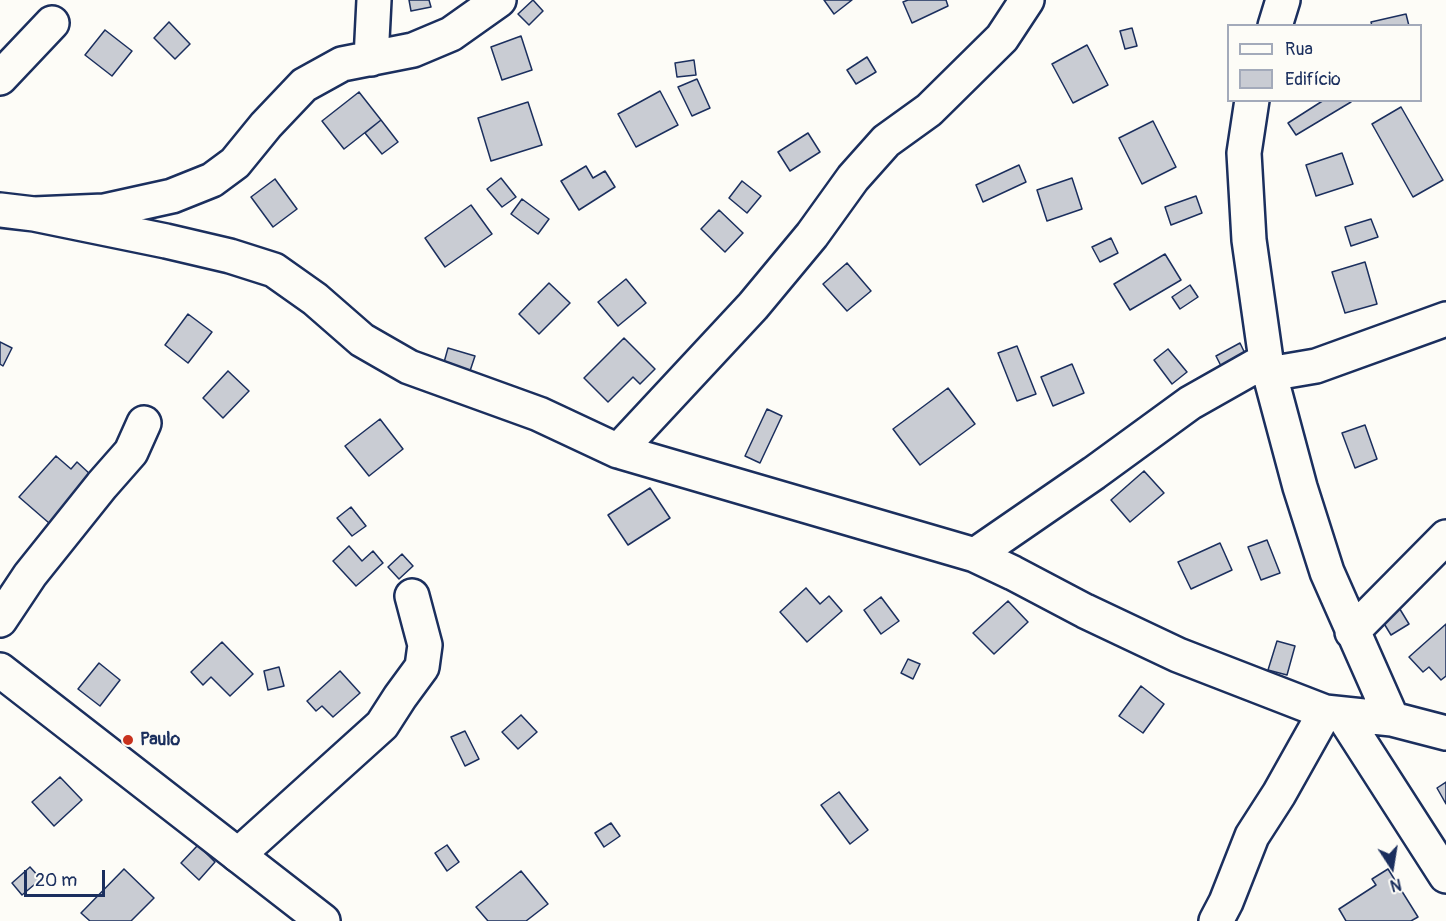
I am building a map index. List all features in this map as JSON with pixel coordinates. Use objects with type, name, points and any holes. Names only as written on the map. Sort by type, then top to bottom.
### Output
[{"type":"street","points":[[371,59],[374,0]]},
{"type":"street","points":[[34,214],[104,212],[172,196],[212,180],[235,163],[303,85],[342,64],[413,50],[451,34],[499,0]]},
{"type":"street","points":[[618,451],[753,306],[812,235],[853,178],[886,141],[929,110],[1002,38],[1028,0]]},
{"type":"street","points":[[1276,24],[1283,0]]},
{"type":"street","points":[[0,78],[52,23]]},
{"type":"street","points":[[1252,102],[1244,153],[1249,240],[1268,367],[1300,487],[1327,572],[1392,718]]},
{"type":"street","points":[[0,210],[34,214],[166,241],[230,256],[274,270],[315,299],[362,340],[410,367],[539,414],[618,451],[975,555],[1178,655],[1334,713],[1392,718],[1446,733]]},
{"type":"street","points":[[975,555],[1190,403],[1268,367],[1316,366],[1446,319]]},
{"type":"street","points":[[0,620],[30,575],[131,452],[144,423]]},
{"type":"street","points":[[1352,632],[1446,537]]},
{"type":"street","points":[[238,855],[382,725],[422,667],[425,645],[412,596]]},
{"type":"street","points":[[0,670],[323,921]]},
{"type":"street","points":[[1334,713],[1446,876]]},
{"type":"street","points":[[1216,921],[1252,836],[1334,713]]},
{"type":"building","points":[[409,0],[429,0],[431,7],[411,11]]},
{"type":"building","points":[[533,0],[543,11],[529,25],[518,14]]},
{"type":"building","points":[[824,0],[852,0],[834,14]]},
{"type":"building","points":[[946,0],[948,6],[912,23],[903,2]]},
{"type":"building","points":[[1406,14],[1408,24],[1372,24],[1371,22]]},
{"type":"building","points":[[169,22],[190,44],[175,59],[154,38]]},
{"type":"building","points":[[1132,28],[1137,46],[1125,49],[1120,31]]},
{"type":"building","points":[[105,30],[132,51],[112,76],[85,55]]},
{"type":"building","points":[[521,36],[532,70],[502,80],[491,47]]},
{"type":"building","points":[[1087,45],[1108,85],[1073,103],[1052,64]]},
{"type":"building","points":[[867,57],[876,72],[856,84],[847,70]]},
{"type":"building","points":[[694,60],[696,75],[677,77],[675,63]]},
{"type":"building","points":[[697,79],[710,108],[692,116],[678,87]]},
{"type":"building","points":[[660,91],[678,125],[636,147],[618,114]]},
{"type":"building","points":[[359,92],[381,120],[344,149],[322,121]]},
{"type":"building","points":[[528,102],[542,145],[491,161],[478,118]]},
{"type":"building","points":[[1321,102],[1351,102],[1296,135],[1288,123]]},
{"type":"building","points":[[1401,107],[1443,180],[1413,197],[1372,124]]},
{"type":"building","points":[[381,120],[398,142],[382,154],[365,133]]},
{"type":"building","points":[[1153,121],[1176,167],[1142,184],[1119,138]]},
{"type":"building","points":[[808,133],[820,152],[790,171],[778,152]]},
{"type":"building","points":[[1342,153],[1353,184],[1316,196],[1306,165]]},
{"type":"building","points":[[1019,165],[1026,182],[983,202],[976,185]]},
{"type":"building","points":[[586,166],[593,178],[605,171],[615,187],[579,210],[561,181]]},
{"type":"building","points":[[501,178],[516,197],[502,207],[487,189]]},
{"type":"building","points":[[1072,178],[1082,209],[1047,221],[1037,190]]},
{"type":"building","points":[[275,179],[297,209],[273,227],[251,197]]},
{"type":"building","points":[[742,181],[761,196],[747,213],[729,198]]},
{"type":"building","points":[[1196,196],[1202,213],[1171,225],[1165,207]]},
{"type":"building","points":[[522,199],[549,219],[538,234],[511,214]]},
{"type":"building","points":[[471,205],[492,234],[445,267],[425,238]]},
{"type":"building","points":[[719,210],[743,233],[725,252],[701,229]]},
{"type":"building","points":[[1371,219],[1378,237],[1351,246],[1345,227]]},
{"type":"building","points":[[1111,238],[1118,253],[1100,262],[1092,247]]},
{"type":"building","points":[[1165,254],[1181,280],[1130,310],[1114,284]]},
{"type":"building","points":[[1365,262],[1377,304],[1345,313],[1332,272]]},
{"type":"building","points":[[847,263],[871,291],[847,311],[823,284]]},
{"type":"building","points":[[626,279],[646,303],[618,326],[598,302]]},
{"type":"building","points":[[549,283],[570,303],[539,334],[519,314]]},
{"type":"building","points":[[1190,285],[1198,297],[1180,309],[1172,297]]},
{"type":"building","points":[[188,314],[212,332],[188,363],[165,345]]},
{"type":"building","points":[[624,338],[655,369],[640,384],[633,377],[608,402],[584,378]]},
{"type":"building","points":[[0,342],[12,348],[3,366],[0,364]]},
{"type":"building","points":[[1240,343],[1250,364],[1226,376],[1216,356]]},
{"type":"building","points":[[1017,346],[1036,394],[1017,401],[998,353]]},
{"type":"building","points":[[448,348],[475,356],[469,374],[443,366]]},
{"type":"building","points":[[1168,349],[1187,372],[1172,384],[1154,360]]},
{"type":"building","points":[[1072,364],[1084,393],[1053,406],[1041,377]]},
{"type":"building","points":[[228,371],[249,391],[223,418],[203,398]]},
{"type":"building","points":[[948,388],[975,424],[920,465],[893,429]]},
{"type":"building","points":[[767,409],[782,416],[760,463],[745,456]]},
{"type":"building","points":[[380,419],[403,449],[369,476],[345,446]]},
{"type":"building","points":[[1365,425],[1377,459],[1355,468],[1342,433]]},
{"type":"building","points":[[56,456],[71,469],[77,462],[91,475],[49,523],[19,497]]},
{"type":"building","points":[[1144,471],[1164,493],[1130,522],[1111,500]]},
{"type":"building","points":[[650,488],[670,518],[628,545],[608,515]]},
{"type":"building","points":[[351,507],[366,526],[352,536],[337,518]]},
{"type":"building","points":[[1267,540],[1280,573],[1261,580],[1248,547]]},
{"type":"building","points":[[1220,543],[1232,570],[1191,589],[1178,562]]},
{"type":"building","points":[[349,546],[362,561],[373,551],[383,563],[356,586],[333,561]]},
{"type":"building","points":[[402,554],[413,566],[399,579],[388,567]]},
{"type":"building","points":[[806,588],[820,604],[829,596],[842,611],[807,642],[780,612]]},
{"type":"building","points":[[881,597],[899,621],[881,634],[864,610]]},
{"type":"building","points":[[1008,601],[1028,622],[994,654],[973,633]]},
{"type":"building","points":[[1398,606],[1409,624],[1391,635],[1380,617]]},
{"type":"building","points":[[1446,624],[1446,676],[1441,680],[1429,667],[1423,672],[1409,657]]},
{"type":"building","points":[[1277,641],[1295,646],[1287,675],[1268,670]]},
{"type":"building","points":[[222,642],[253,674],[230,696],[211,677],[203,685],[191,672]]},
{"type":"building","points":[[908,659],[920,664],[913,679],[901,673]]},
{"type":"building","points":[[99,663],[120,680],[100,706],[78,689]]},
{"type":"building","points":[[279,667],[284,686],[268,690],[264,671]]},
{"type":"building","points":[[340,671],[360,693],[333,717],[322,706],[316,711],[307,701]]},
{"type":"building","points":[[1141,686],[1164,704],[1143,733],[1119,716]]},
{"type":"building","points":[[521,715],[537,732],[518,749],[502,732]]},
{"type":"building","points":[[465,731],[479,759],[465,766],[451,737]]},
{"type":"building","points":[[60,777],[82,800],[54,826],[32,802]]},
{"type":"building","points":[[1446,782],[1446,804],[1437,788]]},
{"type":"building","points":[[839,792],[868,830],[850,844],[821,805]]},
{"type":"building","points":[[611,823],[620,836],[604,847],[595,833]]},
{"type":"building","points":[[198,845],[215,862],[199,880],[181,863]]},
{"type":"building","points":[[447,845],[459,862],[447,871],[435,853]]},
{"type":"building","points":[[30,867],[41,879],[22,895],[12,883]]},
{"type":"building","points":[[124,869],[154,898],[131,921],[90,921],[81,913]]},
{"type":"building","points":[[1388,869],[1418,917],[1411,921],[1346,921],[1339,909],[1376,885],[1372,879]]},
{"type":"building","points":[[521,871],[548,904],[526,921],[488,921],[476,907]]},
{"type":"place","name":"Paulo","points":[[128,740]]}]
